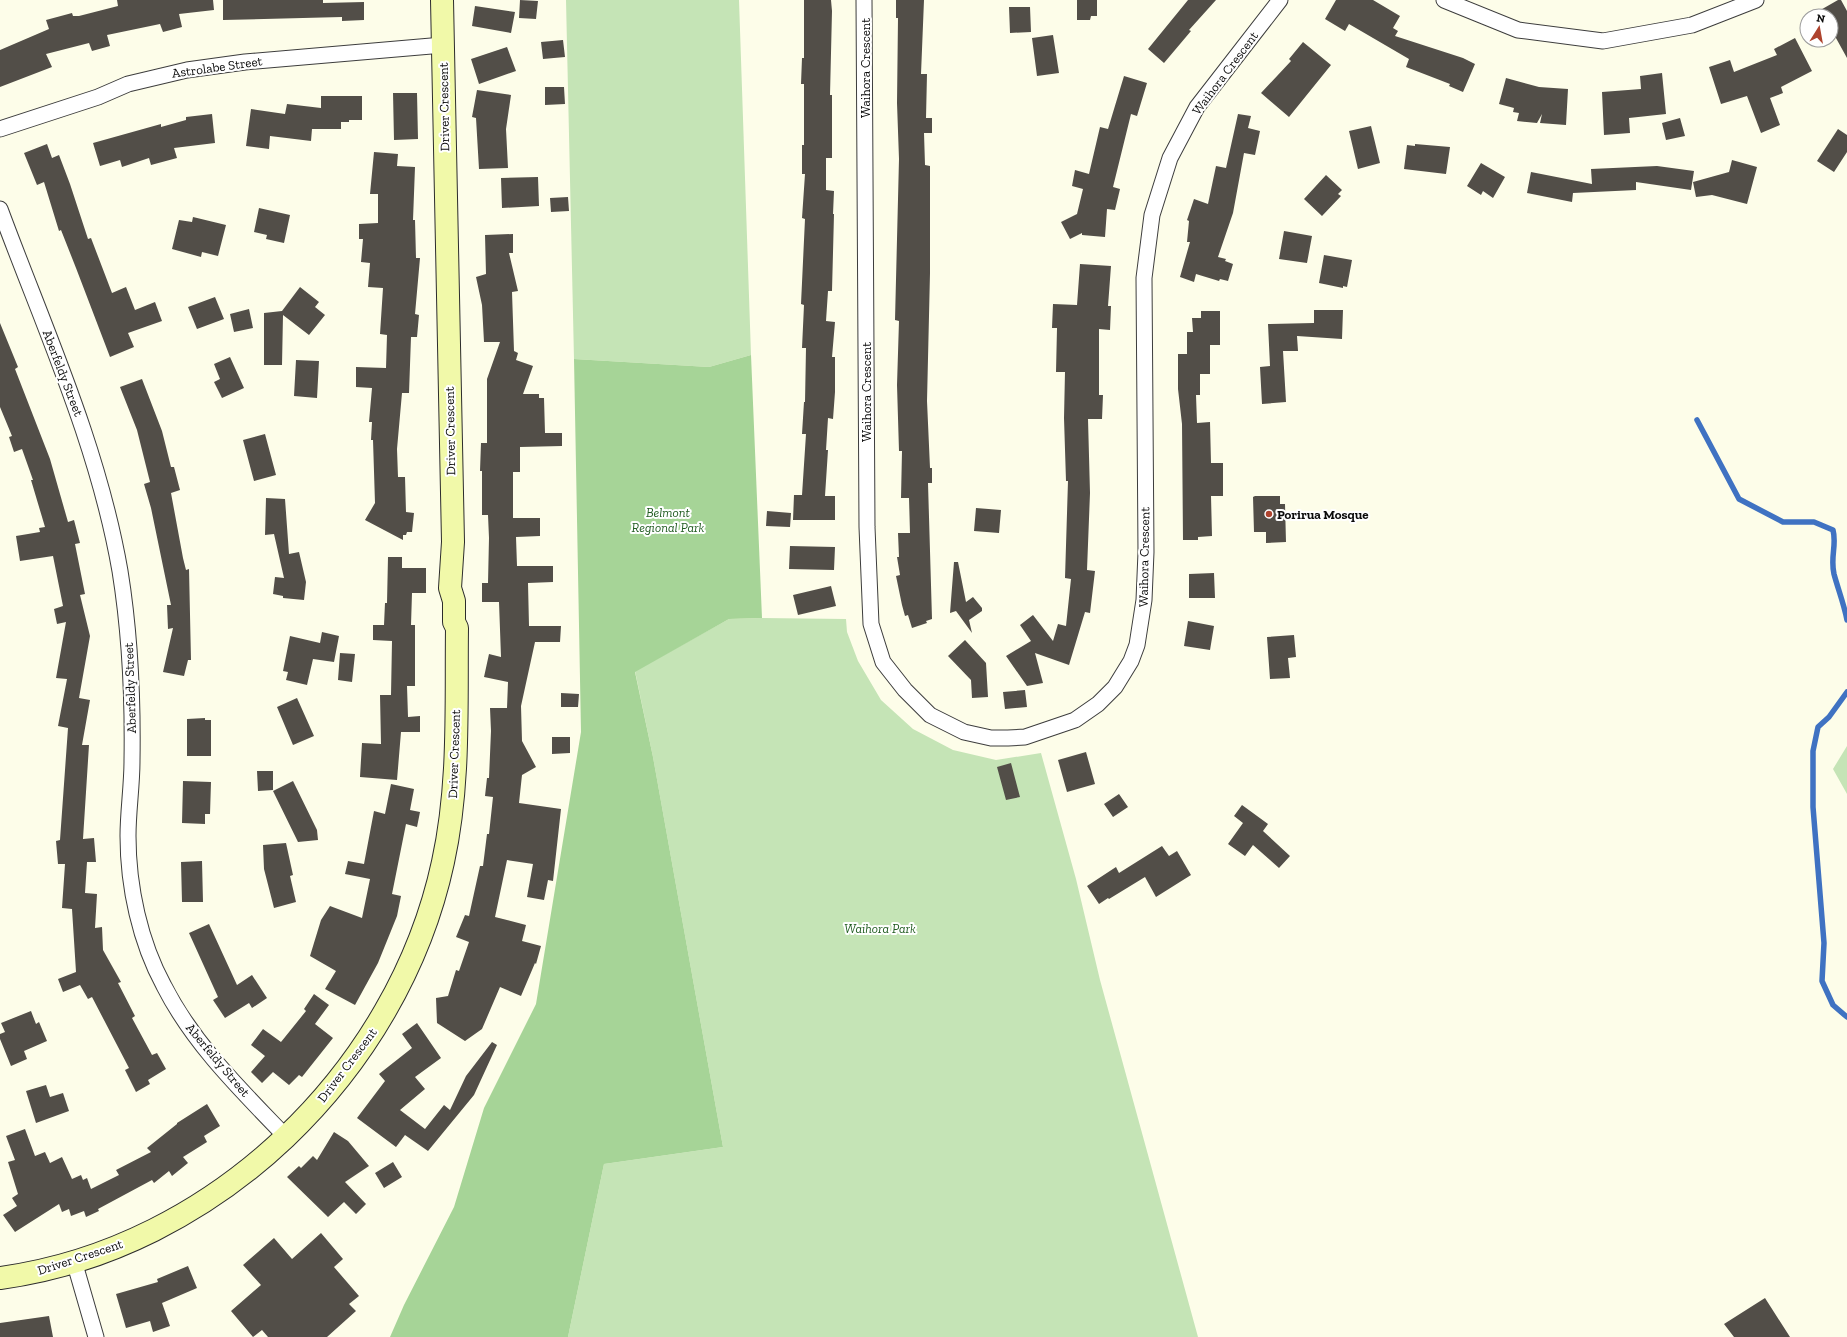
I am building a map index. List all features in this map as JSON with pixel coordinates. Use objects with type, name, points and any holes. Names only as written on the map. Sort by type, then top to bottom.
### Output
[{"type":"street","name":"Driver Crescent","points":[[0,1278],[74,1261],[136,1238],[201,1203],[232,1182],[287,1138],[324,1098],[360,1052],[402,981],[431,906],[450,830],[455,773],[457,628],[454,622],[454,601],[450,588],[452,534],[442,0]]},
{"type":"street","name":"Waihora Crescent","points":[[864,0],[867,520],[871,624],[883,662],[905,690],[930,715],[964,732],[991,738],[1008,738],[1025,737],[1075,720],[1098,704],[1115,687],[1131,661],[1137,644],[1144,600],[1144,278],[1152,215],[1170,158],[1197,107],[1280,0]]},
{"type":"street","points":[[1444,0],[1518,30],[1603,41],[1692,24],[1756,0]]},
{"type":"street","name":"Astrolabe Street","points":[[0,129],[98,97],[128,84],[187,70],[245,62],[443,45]]},
{"type":"street","name":"Aberfeldy Street","points":[[0,209],[83,428],[102,487],[120,570],[128,634],[132,688],[132,762],[128,837],[130,867],[134,897],[145,939],[164,986],[197,1039],[287,1138]]},
{"type":"street","points":[[74,1261],[96,1337]]},
{"type":"green space","points":[[566,0],[739,0],[751,355],[709,367],[574,359]]},
{"type":"green space","name":"Belmont Regional Park","points":[[751,355],[762,618],[729,619],[635,672],[653,757],[723,1147],[604,1164],[568,1337],[390,1337],[404,1305],[454,1207],[484,1108],[536,1004],[581,732],[574,359],[709,367]]},
{"type":"green space","name":"Waihora Park","points":[[729,619],[846,619],[847,632],[858,661],[881,700],[913,729],[953,750],[996,760],[1041,753],[1076,879],[1100,980],[1198,1337],[568,1337],[604,1164],[723,1147],[653,757],[635,671]]},
{"type":"green space","points":[[1847,746],[1847,794],[1833,769]]},
{"type":"building","points":[[117,0],[213,0],[214,10],[179,14],[182,27],[163,32],[160,24],[107,35],[110,46],[92,51],[89,43],[46,54],[52,67],[0,87],[0,50],[49,29],[46,20],[72,13],[73,16],[79,16],[118,6]]},
{"type":"building","points":[[223,0],[323,0],[323,3],[364,2],[364,20],[342,21],[342,17],[223,20]]},
{"type":"building","points":[[520,0],[538,1],[536,19],[519,18]]},
{"type":"building","points":[[804,0],[831,0],[832,11],[830,95],[832,95],[832,158],[826,158],[826,190],[834,191],[834,214],[832,291],[828,291],[826,321],[835,322],[832,357],[835,357],[835,392],[833,419],[828,418],[826,450],[828,450],[825,496],[835,496],[835,520],[793,520],[794,495],[802,495],[806,434],[802,434],[805,402],[806,348],[802,348],[804,305],[801,304],[805,219],[802,218],[805,174],[802,174],[802,145],[804,145],[804,84],[801,84],[802,58],[804,58]]},
{"type":"building","points":[[896,0],[924,0],[921,74],[927,74],[926,118],[932,118],[932,133],[924,133],[925,165],[930,166],[930,273],[927,401],[930,468],[932,468],[932,483],[928,483],[932,619],[926,621],[927,623],[912,628],[908,615],[905,616],[896,576],[900,575],[897,557],[899,557],[898,533],[910,533],[909,498],[901,498],[902,451],[899,451],[897,385],[899,321],[895,320],[899,159],[897,103],[898,18],[896,18]]},
{"type":"building","points":[[1077,0],[1097,0],[1097,16],[1091,16],[1090,20],[1077,20]]},
{"type":"building","points":[[1188,0],[1216,0],[1189,30],[1191,31],[1164,63],[1148,49]]},
{"type":"building","points":[[1336,0],[1373,0],[1400,16],[1393,28],[1398,31],[1395,36],[1463,58],[1475,64],[1463,92],[1449,86],[1450,84],[1406,67],[1409,59],[1349,24],[1345,31],[1325,19]]},
{"type":"building","points":[[1838,0],[1841,0],[1847,11],[1847,58],[1839,44],[1839,8],[1824,8]]},
{"type":"building","points":[[475,6],[515,12],[511,33],[472,26]]},
{"type":"building","points":[[1009,7],[1030,7],[1031,32],[1010,33]]},
{"type":"building","points":[[1053,35],[1059,73],[1037,76],[1032,38]]},
{"type":"building","points":[[1795,38],[1812,71],[1781,87],[1783,93],[1770,98],[1780,125],[1761,133],[1747,96],[1721,104],[1709,67],[1730,60],[1734,72],[1777,55],[1774,49]]},
{"type":"building","points":[[563,40],[565,57],[543,59],[541,42]]},
{"type":"building","points":[[1303,42],[1331,65],[1289,117],[1261,93],[1291,61],[1289,59]]},
{"type":"building","points":[[507,47],[516,71],[479,84],[471,59]]},
{"type":"building","points":[[1662,73],[1666,114],[1629,118],[1630,133],[1604,135],[1602,92],[1641,89],[1640,76]]},
{"type":"building","points":[[1124,76],[1147,83],[1137,116],[1131,114],[1113,187],[1120,189],[1115,210],[1107,209],[1105,237],[1082,235],[1082,233],[1070,239],[1061,222],[1077,214],[1083,189],[1072,186],[1075,170],[1089,174],[1100,127],[1108,129]]},
{"type":"building","points":[[1506,78],[1539,87],[1568,89],[1566,125],[1540,123],[1542,114],[1537,123],[1517,121],[1519,113],[1513,112],[1514,108],[1499,104]]},
{"type":"building","points":[[545,87],[564,87],[565,104],[545,105]]},
{"type":"building","points":[[477,90],[511,95],[506,129],[508,168],[479,169],[476,118],[472,117]]},
{"type":"building","points":[[393,93],[417,93],[418,139],[394,140]]},
{"type":"building","points":[[321,96],[362,96],[362,120],[349,120],[349,122],[341,122],[341,129],[312,129],[311,141],[270,136],[269,149],[246,146],[251,109],[285,114],[287,104],[321,108]]},
{"type":"building","points":[[212,114],[215,143],[174,148],[177,158],[151,165],[149,158],[122,167],[120,160],[100,166],[93,143],[161,124],[161,127],[186,120],[186,117]]},
{"type":"building","points":[[1238,114],[1251,116],[1248,128],[1260,131],[1255,155],[1244,153],[1233,213],[1218,257],[1226,259],[1225,261],[1233,264],[1228,281],[1220,279],[1219,281],[1196,274],[1194,282],[1180,277],[1190,242],[1187,242],[1189,221],[1187,220],[1194,199],[1208,204],[1216,166],[1226,168]]},
{"type":"building","points":[[1680,118],[1685,136],[1666,140],[1662,123]]},
{"type":"building","points":[[1371,126],[1380,163],[1358,169],[1349,131]]},
{"type":"building","points":[[1838,129],[1847,135],[1847,152],[1834,172],[1817,161]]},
{"type":"building","points":[[47,144],[52,158],[59,155],[88,239],[91,238],[112,293],[126,287],[135,310],[155,302],[162,321],[128,333],[134,347],[110,357],[61,230],[59,231],[44,182],[37,185],[24,153]]},
{"type":"building","points":[[1415,144],[1450,147],[1446,174],[1404,169],[1407,145],[1415,146]]},
{"type":"building","points":[[374,152],[398,154],[397,166],[415,167],[413,220],[415,220],[416,258],[420,258],[415,314],[419,315],[417,337],[411,337],[409,393],[402,393],[397,449],[398,477],[405,477],[406,512],[414,513],[412,532],[407,532],[406,535],[403,535],[403,540],[365,520],[375,503],[373,440],[371,440],[372,422],[369,422],[372,388],[356,387],[356,367],[386,368],[387,335],[380,334],[383,288],[368,287],[370,263],[361,262],[363,239],[359,239],[359,224],[378,223],[378,194],[370,194]]},
{"type":"building","points":[[1732,160],[1757,167],[1747,204],[1712,195],[1696,197],[1693,182],[1729,172]]},
{"type":"building","points":[[1481,163],[1505,177],[1493,198],[1483,191],[1481,195],[1467,186]]},
{"type":"building","points":[[1657,166],[1694,171],[1691,190],[1636,182],[1636,190],[1573,193],[1572,202],[1527,193],[1531,172],[1592,184],[1591,169]]},
{"type":"building","points":[[1326,175],[1342,190],[1338,194],[1341,196],[1322,216],[1304,199]]},
{"type":"building","points":[[538,177],[539,206],[502,208],[501,178]]},
{"type":"building","points":[[568,197],[569,211],[551,212],[550,198]]},
{"type":"building","points":[[259,208],[290,215],[284,243],[266,239],[267,235],[254,232]]},
{"type":"building","points":[[193,217],[226,225],[218,256],[202,252],[201,257],[172,249],[179,220],[192,222]]},
{"type":"building","points":[[1284,231],[1312,236],[1307,263],[1279,259]]},
{"type":"building","points":[[513,234],[513,253],[509,253],[518,291],[512,292],[514,351],[518,353],[516,360],[533,366],[523,394],[539,394],[539,398],[544,398],[545,433],[562,433],[562,446],[520,447],[520,472],[513,472],[513,518],[540,518],[540,536],[516,537],[517,566],[553,566],[553,582],[528,583],[529,626],[561,626],[560,642],[535,642],[521,706],[522,741],[536,767],[522,775],[519,803],[561,809],[553,881],[548,880],[544,900],[527,897],[533,864],[507,860],[495,917],[526,925],[522,941],[541,946],[536,964],[535,963],[521,996],[500,987],[482,1029],[465,1041],[437,1023],[436,998],[448,996],[456,970],[459,971],[469,942],[456,937],[465,915],[469,916],[480,866],[483,866],[487,834],[489,834],[493,797],[485,796],[487,778],[489,778],[491,731],[490,708],[507,708],[508,682],[484,677],[489,654],[501,657],[499,602],[482,602],[482,583],[488,583],[489,538],[488,515],[482,515],[482,471],[480,471],[481,443],[487,443],[487,379],[500,342],[484,342],[482,305],[476,277],[486,274],[485,235]]},
{"type":"building","points":[[1324,255],[1352,260],[1347,287],[1343,286],[1343,288],[1319,283]]},
{"type":"building","points":[[1080,264],[1111,266],[1108,306],[1111,306],[1110,330],[1099,329],[1099,395],[1103,395],[1102,419],[1088,419],[1090,493],[1087,570],[1095,571],[1090,613],[1085,612],[1069,665],[1035,653],[1043,683],[1027,686],[1006,656],[1031,641],[1020,625],[1033,615],[1053,641],[1058,624],[1066,626],[1071,579],[1065,578],[1068,481],[1066,481],[1064,418],[1065,372],[1056,372],[1057,328],[1052,328],[1053,304],[1077,305]]},
{"type":"building","points":[[300,287],[319,302],[315,307],[325,315],[309,335],[283,315],[282,365],[264,365],[264,313],[282,311]]},
{"type":"building","points":[[215,297],[224,319],[197,329],[188,307]]},
{"type":"building","points":[[249,309],[253,328],[234,332],[230,314]]},
{"type":"building","points":[[1314,310],[1343,310],[1342,339],[1297,336],[1298,351],[1283,351],[1286,402],[1262,404],[1260,367],[1270,366],[1268,324],[1314,323]]},
{"type":"building","points":[[1201,311],[1220,311],[1220,345],[1210,345],[1210,374],[1200,374],[1200,395],[1196,395],[1197,423],[1210,422],[1211,463],[1223,463],[1223,496],[1211,496],[1212,536],[1198,537],[1198,540],[1183,540],[1182,424],[1178,389],[1178,354],[1187,354],[1187,332],[1193,332],[1192,318],[1201,318]]},
{"type":"building","points":[[0,323],[18,367],[15,369],[50,459],[68,522],[74,520],[80,543],[75,544],[85,594],[80,595],[90,636],[79,698],[90,700],[82,745],[89,745],[83,839],[94,838],[96,862],[87,862],[85,893],[97,894],[95,928],[102,927],[103,950],[121,982],[118,983],[135,1016],[132,1018],[152,1055],[157,1053],[166,1069],[148,1080],[150,1084],[136,1092],[125,1070],[129,1068],[92,997],[88,999],[80,985],[63,992],[58,979],[76,972],[72,909],[62,908],[65,864],[58,864],[56,841],[60,840],[68,728],[58,726],[67,679],[56,678],[66,622],[57,624],[54,609],[63,606],[53,556],[20,561],[16,536],[40,532],[39,528],[45,527],[31,480],[33,480],[22,449],[14,452],[9,437],[12,436],[0,407]]},
{"type":"building","points":[[230,357],[244,388],[222,398],[214,382],[220,379],[214,364]]},
{"type":"building","points":[[296,360],[319,361],[317,398],[294,396]]},
{"type":"building","points":[[142,379],[162,431],[171,467],[174,467],[180,490],[171,493],[183,558],[186,570],[189,569],[191,660],[188,660],[184,676],[163,672],[173,628],[168,629],[167,605],[171,605],[151,508],[144,484],[150,482],[137,430],[120,387]]},
{"type":"building","points":[[265,434],[276,475],[254,481],[243,440]]},
{"type":"building","name":"Porirua Mosque","points":[[1280,496],[1280,504],[1285,504],[1286,542],[1266,543],[1266,532],[1254,532],[1253,497]]},
{"type":"building","points":[[266,498],[285,499],[289,554],[299,552],[306,582],[304,600],[283,598],[283,596],[273,594],[275,577],[284,578],[274,534],[265,535]]},
{"type":"building","points":[[976,508],[1001,510],[999,533],[974,531]]},
{"type":"building","points":[[767,511],[791,513],[790,527],[766,526]]},
{"type":"building","points":[[790,546],[835,547],[834,570],[789,569]]},
{"type":"building","points":[[388,557],[402,557],[402,568],[426,568],[426,593],[412,593],[411,625],[415,625],[415,686],[407,686],[408,717],[420,716],[420,732],[401,732],[397,780],[360,777],[362,743],[381,744],[380,695],[391,695],[392,641],[373,640],[373,625],[384,625],[385,603],[387,603]]},
{"type":"building","points":[[954,562],[958,562],[966,602],[973,597],[982,608],[982,611],[969,620],[972,633],[956,611],[950,613]]},
{"type":"building","points":[[1214,573],[1215,598],[1189,598],[1189,574]]},
{"type":"building","points":[[831,586],[836,606],[798,615],[793,595]]},
{"type":"building","points":[[1188,621],[1214,626],[1210,650],[1184,646]]},
{"type":"building","points":[[322,632],[339,636],[334,662],[313,659],[307,685],[286,680],[288,672],[283,671],[290,636],[320,643]]},
{"type":"building","points":[[1294,635],[1296,657],[1288,658],[1290,678],[1270,679],[1267,637]]},
{"type":"building","points":[[965,640],[986,663],[988,697],[972,698],[971,680],[948,656]]},
{"type":"building","points":[[340,653],[355,654],[352,682],[338,680]]},
{"type":"building","points":[[1025,690],[1027,707],[1005,709],[1003,692]]},
{"type":"building","points":[[561,693],[579,694],[578,707],[561,707]]},
{"type":"building","points":[[297,698],[314,736],[293,745],[277,707]]},
{"type":"building","points":[[205,718],[205,720],[211,720],[211,756],[187,756],[187,719]]},
{"type":"building","points":[[552,737],[570,737],[570,753],[552,754]]},
{"type":"building","points":[[1086,752],[1095,784],[1067,792],[1058,760]]},
{"type":"building","points":[[1011,763],[1020,797],[1006,800],[997,767]]},
{"type":"building","points":[[257,771],[273,771],[273,790],[258,791]]},
{"type":"building","points":[[183,781],[211,782],[210,814],[205,814],[205,824],[182,823]]},
{"type":"building","points":[[293,781],[317,830],[318,840],[298,842],[273,791]]},
{"type":"building","points":[[391,784],[414,789],[410,810],[420,812],[417,827],[406,824],[392,894],[401,896],[397,916],[378,963],[355,1005],[325,989],[336,971],[310,956],[321,920],[330,906],[362,918],[370,879],[345,874],[348,861],[364,864],[374,811],[385,814]]},
{"type":"building","points":[[1119,794],[1128,807],[1113,817],[1104,804]]},
{"type":"building","points":[[1242,805],[1268,824],[1263,831],[1290,856],[1279,868],[1253,845],[1245,856],[1228,844],[1243,823],[1234,816]]},
{"type":"building","points":[[286,843],[293,875],[290,876],[296,902],[274,908],[264,869],[263,845]]},
{"type":"building","points":[[1162,846],[1169,856],[1177,851],[1191,875],[1156,897],[1145,877],[1099,904],[1087,886],[1116,867],[1119,873]]},
{"type":"building","points":[[202,861],[203,902],[182,902],[181,862]]},
{"type":"building","points":[[209,924],[237,985],[252,975],[267,998],[252,1008],[249,1003],[225,1018],[213,1000],[218,997],[189,933]]},
{"type":"building","points":[[314,994],[329,1005],[315,1024],[333,1038],[302,1077],[299,1075],[289,1085],[273,1072],[262,1083],[251,1072],[265,1056],[251,1045],[263,1029],[281,1042],[306,1011],[304,1009]]},
{"type":"building","points":[[31,1011],[36,1024],[39,1022],[47,1041],[24,1051],[27,1059],[11,1066],[0,1039],[0,1034],[5,1032],[1,1023]]},
{"type":"building","points":[[417,1023],[441,1058],[415,1077],[425,1089],[400,1110],[425,1129],[444,1105],[450,1110],[466,1076],[492,1042],[497,1045],[474,1095],[428,1151],[405,1135],[396,1147],[357,1118],[385,1081],[379,1074],[412,1048],[402,1034]]},
{"type":"building","points":[[46,1085],[50,1097],[63,1093],[69,1111],[36,1123],[26,1091]]},
{"type":"building","points":[[207,1104],[220,1126],[204,1136],[207,1142],[183,1157],[188,1163],[172,1176],[169,1171],[154,1183],[152,1180],[86,1217],[84,1211],[71,1216],[69,1209],[62,1212],[59,1204],[15,1232],[3,1215],[17,1206],[12,1198],[18,1194],[8,1162],[15,1160],[6,1136],[25,1129],[35,1156],[45,1152],[50,1163],[62,1157],[72,1179],[81,1175],[83,1180],[87,1178],[91,1189],[119,1175],[116,1170],[151,1152],[147,1148],[177,1123]]},
{"type":"building","points":[[334,1132],[348,1141],[369,1166],[345,1182],[366,1204],[356,1214],[344,1202],[328,1217],[287,1177],[299,1166],[301,1168],[313,1156],[317,1160]]},
{"type":"building","points":[[393,1162],[402,1177],[384,1188],[375,1173]]},
{"type":"building","points":[[321,1233],[343,1259],[334,1267],[359,1296],[349,1304],[356,1311],[327,1337],[268,1337],[262,1330],[253,1337],[231,1311],[261,1285],[243,1265],[274,1238],[292,1259]]},
{"type":"building","points":[[188,1266],[197,1288],[162,1303],[170,1326],[153,1332],[150,1321],[126,1328],[116,1294],[158,1282],[157,1279]]},
{"type":"building","points":[[1765,1298],[1790,1337],[1734,1337],[1724,1324]]},
{"type":"building","points":[[49,1316],[53,1337],[0,1337],[0,1323]]},
{"type":"waterway","points":[[1697,420],[1739,499],[1783,522],[1814,522],[1833,530],[1833,568],[1847,620]]},
{"type":"waterway","points":[[1847,692],[1829,717],[1818,727],[1813,751],[1813,807],[1824,943],[1822,981],[1833,1005],[1847,1017]]},
{"type":"place","name":"Porirua Mosque","points":[[1269,514]]}]
